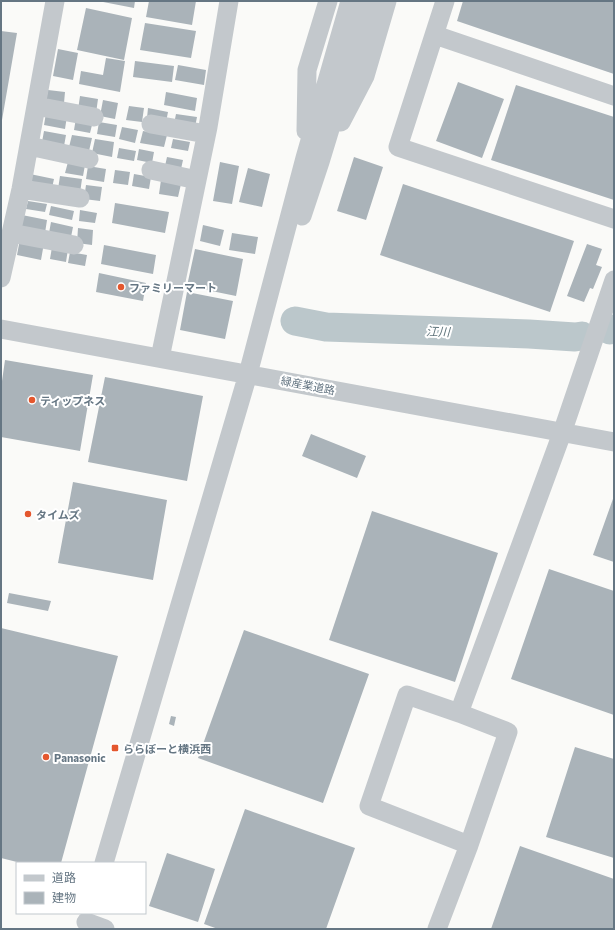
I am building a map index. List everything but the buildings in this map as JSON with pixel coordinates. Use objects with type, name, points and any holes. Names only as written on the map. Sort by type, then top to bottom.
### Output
[{"type":"street","points":[[1,278],[21,189],[55,1]]},
{"type":"street","points":[[160,358],[197,180],[230,1]]},
{"type":"street","points":[[313,160],[307,70],[328,1]]},
{"type":"street","points":[[313,160],[350,1]]},
{"type":"street","points":[[104,862],[248,374],[313,160],[369,1]]},
{"type":"street","points":[[313,160],[365,76],[387,1]]},
{"type":"street","points":[[445,1],[398,147],[614,219]]},
{"type":"street","points":[[435,35],[614,96]]},
{"type":"street","points":[[36,106],[94,117]]},
{"type":"street","points":[[151,124],[206,134]]},
{"type":"street","points":[[28,146],[89,159]]},
{"type":"street","points":[[151,170],[197,180]]},
{"type":"street","points":[[21,189],[80,198]]},
{"type":"street","points":[[11,233],[74,245]]},
{"type":"street","points":[[459,713],[562,433],[614,280]]},
{"type":"street","name":"緑産業道路","points":[[1,329],[614,442]]},
{"type":"street","points":[[437,929],[469,845],[508,732],[407,695],[369,806],[469,845]]},
{"type":"street","points":[[86,921],[105,929]]},
{"type":"waterway","name":"江川","points":[[295,321],[326,327],[575,337],[582,336]]},
{"type":"waterway","name":"江川","points":[[610,330],[614,329]]},
{"type":"place","name":"ファミリーマート","points":[[121,287]]},
{"type":"place","name":"ティップネス","points":[[32,400]]},
{"type":"place","name":"タイムズ","points":[[28,514]]},
{"type":"place","name":"ららぽーと横浜西","points":[[115,748]]},
{"type":"place","name":"Panasonic","points":[[46,757]]}]
